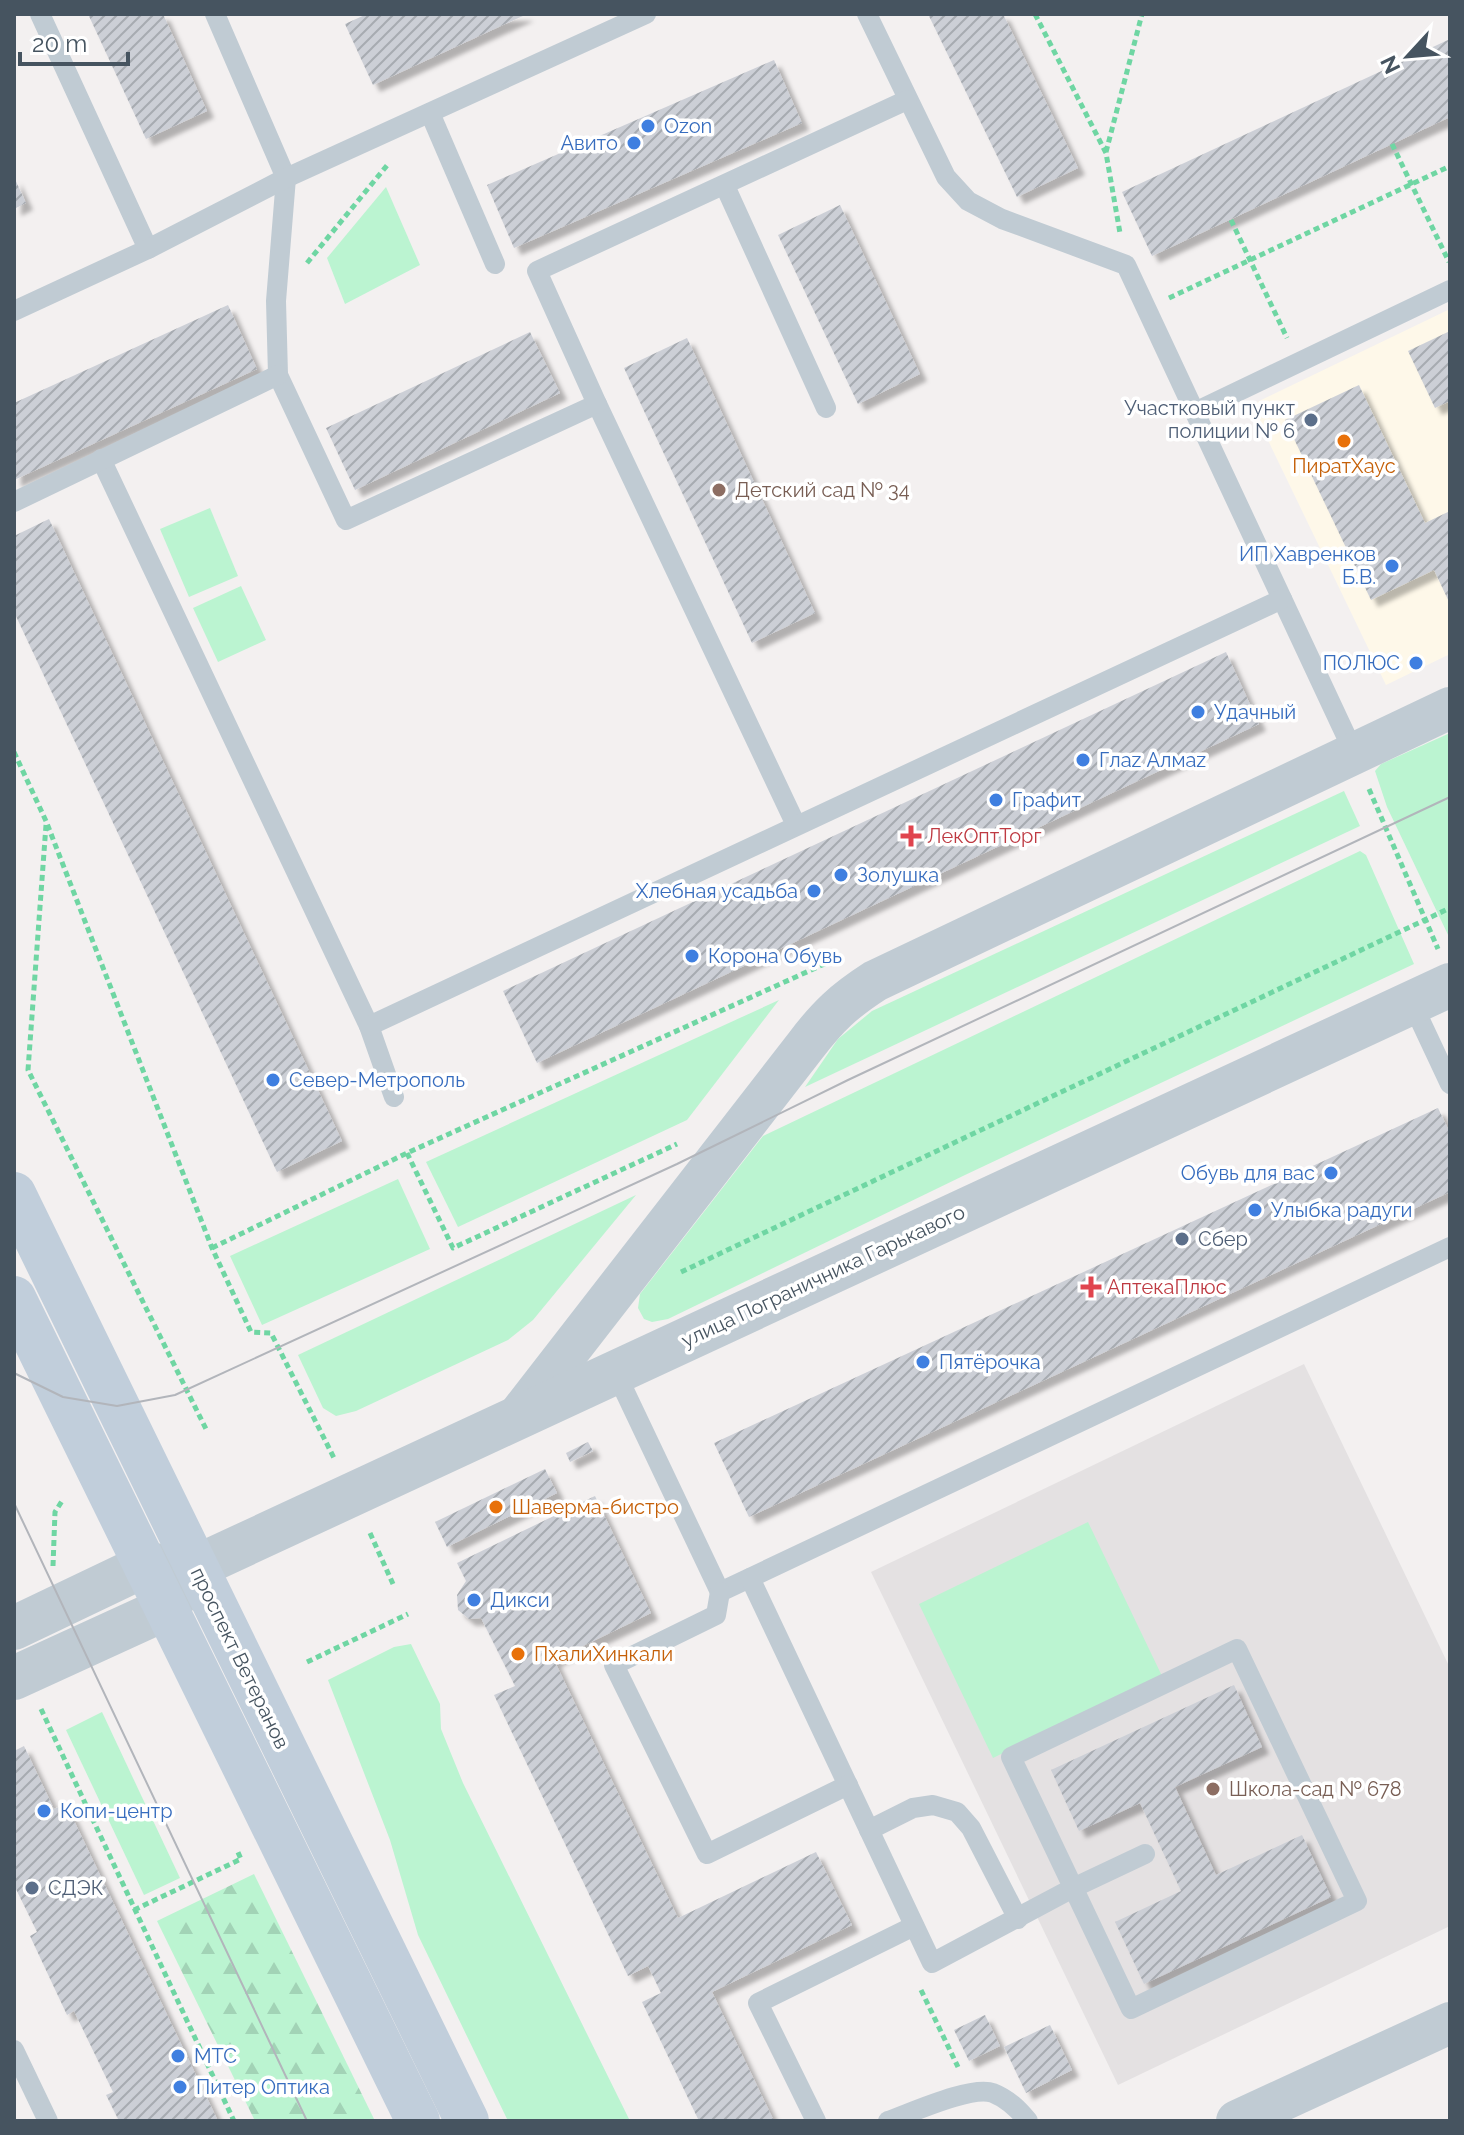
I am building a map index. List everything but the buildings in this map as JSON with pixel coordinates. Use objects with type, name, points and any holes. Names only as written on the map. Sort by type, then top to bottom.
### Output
[{"type":"main road","name":"проспект Ветеранов","points":[[14,1194],[467,2121]]},
{"type":"main road","points":[[14,1298],[418,2121]]},
{"type":"street","points":[[519,1415],[743,1125],[832,1012],[842,1004],[875,981],[1450,708]]},
{"type":"street","name":"улица Пограничника Гарькавого","points":[[14,1628],[146,1565],[196,1567],[615,1371],[1434,980]]},
{"type":"street","name":"улица Пограничника Гарькавого","points":[[167,1608],[196,1567]]},
{"type":"street","points":[[24,1688],[167,1608]]},
{"type":"street","points":[[1237,2121],[1450,2023]]},
{"type":"lane","points":[[40,14],[148,249]]},
{"type":"lane","points":[[215,14],[286,178],[276,301],[278,375],[346,520],[597,404]]},
{"type":"lane","points":[[14,311],[148,249],[286,178],[646,14]]},
{"type":"lane","points":[[867,14],[946,177],[968,201],[1002,219],[1126,265],[1355,755]]},
{"type":"lane","points":[[796,825],[537,271],[907,100]]},
{"type":"lane","points":[[430,113],[495,264]]},
{"type":"lane","points":[[725,186],[826,408]]},
{"type":"lane","points":[[1195,412],[1450,290]]},
{"type":"lane","points":[[14,502],[278,375]]},
{"type":"lane","points":[[101,459],[369,1026],[394,1097]]},
{"type":"lane","points":[[369,1026],[1282,599]]},
{"type":"lane","points":[[1434,980],[1450,1084]]},
{"type":"lane","points":[[720,1592],[1450,1247]]},
{"type":"lane","points":[[615,1371],[720,1592],[716,1615],[614,1665],[707,1854],[848,1785]]},
{"type":"lane","points":[[750,1578],[932,1963],[1073,1888],[1145,1854]]},
{"type":"lane","points":[[1237,1649],[1357,1901],[1131,2009],[1073,1888],[1011,1757],[1237,1649]]},
{"type":"lane","points":[[869,1830],[913,1808],[933,1805],[957,1812],[971,1828],[1018,1919]]},
{"type":"lane","points":[[816,2121],[758,2003],[914,1926]]},
{"type":"lane","points":[[14,2050],[48,2121]]},
{"type":"lane","points":[[888,2121],[970,2093],[991,2092],[1016,2107],[1028,2121]]},
{"type":"path","points":[[1035,14],[1106,153],[1126,265]]},
{"type":"path","points":[[1106,153],[1142,14]]},
{"type":"path","points":[[1392,144],[1450,265]]},
{"type":"path","points":[[276,301],[392,160]]},
{"type":"path","points":[[1147,308],[1450,166]]},
{"type":"path","points":[[1231,220],[1299,362]]},
{"type":"path","points":[[14,752],[46,821],[212,1248],[251,1332],[271,1333],[340,1469]]},
{"type":"path","points":[[1355,755],[1425,919],[1434,980]]},
{"type":"path","points":[[46,821],[28,1070],[206,1429]]},
{"type":"path","points":[[670,1277],[1450,908]]},
{"type":"path","points":[[212,1248],[407,1153],[831,961]]},
{"type":"path","points":[[407,1153],[453,1248],[686,1140]]},
{"type":"path","points":[[53,1568],[55,1512],[62,1501]]},
{"type":"path","points":[[370,1533],[393,1584]]},
{"type":"path","points":[[307,1662],[408,1614]]},
{"type":"path","points":[[24,1688],[234,2121]]},
{"type":"path","points":[[134,1910],[241,1859],[234,1845]]},
{"type":"path","points":[[932,1963],[940,1978],[920,1988],[970,2093]]},
{"type":"shaded area","points":[[1450,309],[1450,654],[1386,685],[1251,405]]},
{"type":"shaded area","name":"Школа-сад № 678","points":[[1304,1364],[1450,1668],[1450,1926],[1118,2085],[871,1572]]},
{"type":"green space","points":[[386,187],[420,265],[345,304],[327,258]]},
{"type":"green space","points":[[210,508],[238,576],[189,597],[160,529]]},
{"type":"green space","points":[[241,586],[266,640],[218,662],[193,608]]},
{"type":"green space","points":[[1450,733],[1450,939],[1387,807],[1375,771],[1381,764]]},
{"type":"green space","points":[[1344,791],[1360,826],[805,1087],[838,1039],[872,1011]]},
{"type":"green space","points":[[1360,851],[1366,855],[1414,964],[965,1175],[668,1319],[652,1322],[644,1319],[638,1308],[640,1294],[763,1136]]},
{"type":"green space","points":[[779,1000],[687,1120],[458,1227],[426,1162]]},
{"type":"green space","points":[[398,1179],[430,1249],[262,1325],[230,1256]]},
{"type":"green space","points":[[636,1195],[533,1320],[508,1340],[356,1411],[336,1416],[323,1408],[298,1355]]},
{"type":"green space","points":[[1088,1522],[1162,1676],[993,1758],[919,1604]]},
{"type":"green space","points":[[411,1644],[440,1704],[441,1729],[463,1783],[630,2121],[508,2121],[418,1935],[390,1840],[328,1680],[394,1647]]},
{"type":"green space","points":[[102,1712],[180,1878],[144,1895],[66,1730]]},
{"type":"green space","points":[[254,1874],[375,2121],[255,2121],[157,1921]]},
{"type":"tram line","points":[[14,1373],[63,1397],[117,1406],[175,1395],[677,1164],[848,1080],[1450,797]]},
{"type":"tram line","points":[[14,1503],[307,2121]]},
{"type":"place","name":"Ozon","points":[[648,126]]},
{"type":"place","name":"Авито","points":[[634,143]]},
{"type":"place","name":"Участковый пункт полиции № 6","points":[[1311,420]]},
{"type":"place","name":"ПиратХаус","points":[[1344,441]]},
{"type":"place","name":"Детский сад № 34","points":[[719,490]]},
{"type":"place","name":"ИП Хавренков Б.В.","points":[[1392,566]]},
{"type":"place","name":"ПОЛЮС","points":[[1416,663]]},
{"type":"place","name":"Удачный","points":[[1198,712]]},
{"type":"place","name":"Глаz Алмаz","points":[[1083,760]]},
{"type":"place","name":"Графит","points":[[996,800]]},
{"type":"place","name":"ЛекОптТорг","points":[[911,836]]},
{"type":"place","name":"Золушка","points":[[841,875]]},
{"type":"place","name":"Хлебная усадьба","points":[[814,891]]},
{"type":"place","name":"Корона Обувь","points":[[692,956]]},
{"type":"place","name":"Север-Метрополь","points":[[273,1080]]},
{"type":"place","name":"Обувь для вас","points":[[1331,1173]]},
{"type":"place","name":"Улыбка радуги","points":[[1255,1210]]},
{"type":"place","name":"Сбер","points":[[1182,1239]]},
{"type":"place","name":"АптекаПлюс","points":[[1091,1287]]},
{"type":"place","name":"Пятёрочка","points":[[923,1362]]},
{"type":"place","name":"Шаверма-бистро","points":[[496,1507]]},
{"type":"place","name":"Дикси","points":[[474,1600]]},
{"type":"place","name":"ПхалиХинкали","points":[[518,1654]]},
{"type":"place","name":"Школа-сад № 678","points":[[1213,1789]]},
{"type":"place","name":"Копи-центр","points":[[44,1811]]},
{"type":"place","name":"СДЭК","points":[[32,1888]]},
{"type":"place","name":"МТС","points":[[178,2056]]},
{"type":"place","name":"Питер Оптика","points":[[180,2087]]}]
